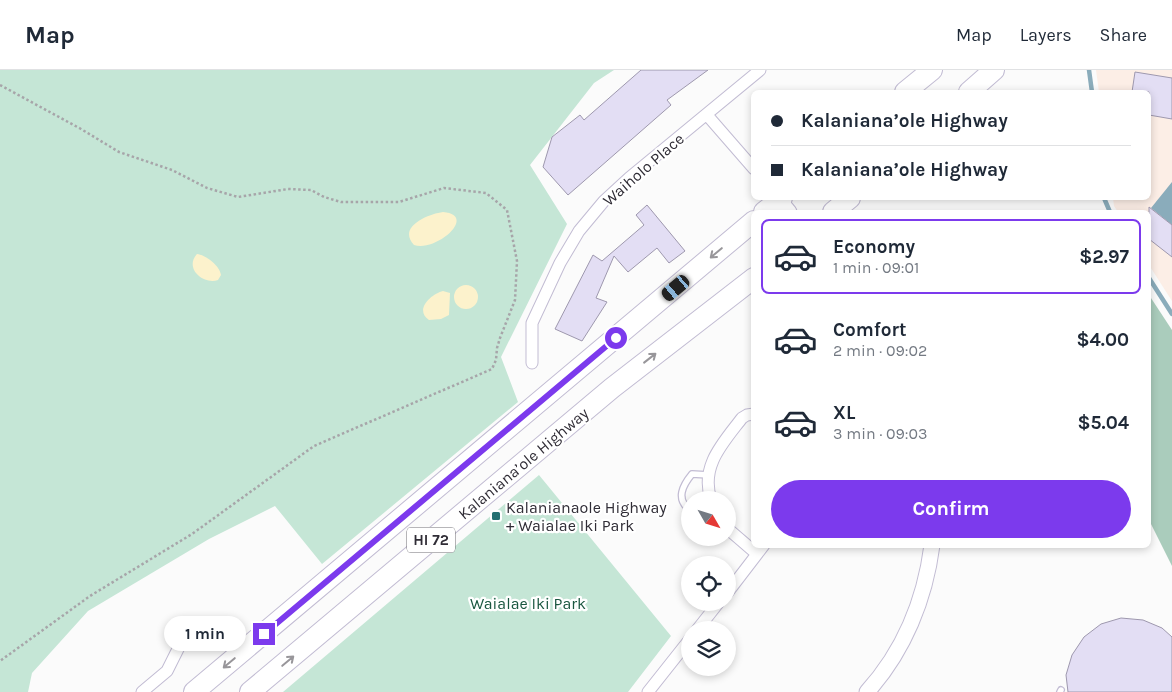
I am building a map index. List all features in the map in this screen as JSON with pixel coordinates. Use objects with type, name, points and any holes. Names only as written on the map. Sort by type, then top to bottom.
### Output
[{"type":"highway","points":[[907,90],[932,70]]},
{"type":"highway","points":[[971,90],[994,70]]},
{"type":"highway","points":[[835,210],[848,200]]},
{"type":"highway","points":[[768,210],[782,202]]},
{"type":"highway","name":"HI 72","points":[[194,692],[751,225]]},
{"type":"highway","name":"Kalaniana’ole Highway","points":[[250,692],[612,388],[751,280]]},
{"type":"street","name":"Waiholo Place","points":[[532,364],[532,323],[560,263],[579,231],[604,201],[629,178],[760,70]]},
{"type":"street","points":[[707,115],[751,166]]},
{"type":"street","points":[[710,491],[709,474],[716,453],[742,418],[751,414]]},
{"type":"street","points":[[736,534],[751,544]]},
{"type":"street","points":[[867,692],[898,651],[916,612],[929,568],[932,548]]},
{"type":"street","points":[[736,582],[761,550]]},
{"type":"street","points":[[704,621],[712,611]]},
{"type":"street","points":[[142,692],[167,671],[182,641]]},
{"type":"street","points":[[648,692],[681,650]]},
{"type":"lane","points":[[682,491],[682,486],[692,474],[709,474]]},
{"type":"path","points":[[0,85],[81,128],[119,152],[172,170],[207,188],[238,196],[288,190],[311,190],[324,197],[341,202],[399,202],[444,188],[486,193],[507,210],[517,261],[516,300],[500,338],[496,360],[492,368],[314,446],[192,534],[90,596],[0,661]]},
{"type":"shaded area","points":[[1096,70],[1172,70],[1172,301],[1151,268],[1151,210],[1117,210],[1113,200],[1151,200],[1151,90],[1099,90]]},
{"type":"green space","points":[[0,70],[614,70],[594,83],[530,165],[567,224],[501,357],[518,402],[322,564],[275,506],[209,539],[88,611],[32,673],[28,692],[0,692]]},
{"type":"green space","points":[[1151,298],[1172,330],[1172,566],[1151,524]]},
{"type":"green space","name":"Waialae Iki Park","points":[[539,475],[671,636],[628,692],[283,692]]},
{"type":"sand","points":[[443,212],[453,215],[456,219],[455,226],[450,232],[433,243],[423,246],[414,245],[409,233],[416,222],[430,215]]},
{"type":"sand","points":[[197,254],[208,259],[218,268],[221,275],[218,280],[207,280],[197,274],[193,265]]},
{"type":"sand","points":[[466,285],[475,288],[478,297],[475,306],[466,309],[457,306],[454,297],[457,288]]},
{"type":"sand","points":[[443,291],[450,293],[449,315],[441,319],[429,320],[423,312],[424,307],[429,299]]},
{"type":"water","points":[[1172,182],[1172,225],[1151,208]]},
{"type":"building","points":[[641,70],[708,70],[667,100],[671,105],[568,195],[543,167],[552,137],[580,115],[584,120]]},
{"type":"building","points":[[1135,72],[1172,78],[1172,119],[1151,115],[1151,90],[1132,90]]},
{"type":"building","points":[[647,205],[685,251],[669,263],[657,248],[628,272],[614,256],[596,298],[607,302],[582,341],[555,329],[593,255],[602,261],[644,225],[636,215]]},
{"type":"building","points":[[1149,207],[1172,225],[1172,257],[1151,241],[1151,210],[1149,210]]},
{"type":"building","points":[[1121,618],[1143,620],[1162,628],[1172,637],[1172,692],[1068,692],[1066,675],[1072,655],[1084,637],[1101,624]]},
{"type":"waterway","points":[[1089,70],[1092,90]]},
{"type":"waterway","points":[[1105,200],[1109,210]]},
{"type":"waterway","points":[[1151,281],[1172,314]]},
{"type":"place","name":"Kalanianaole Highway + Waialae Iki Park","points":[[496,516]]},
{"type":"route","points":[[264,634],[616,338]]}]
